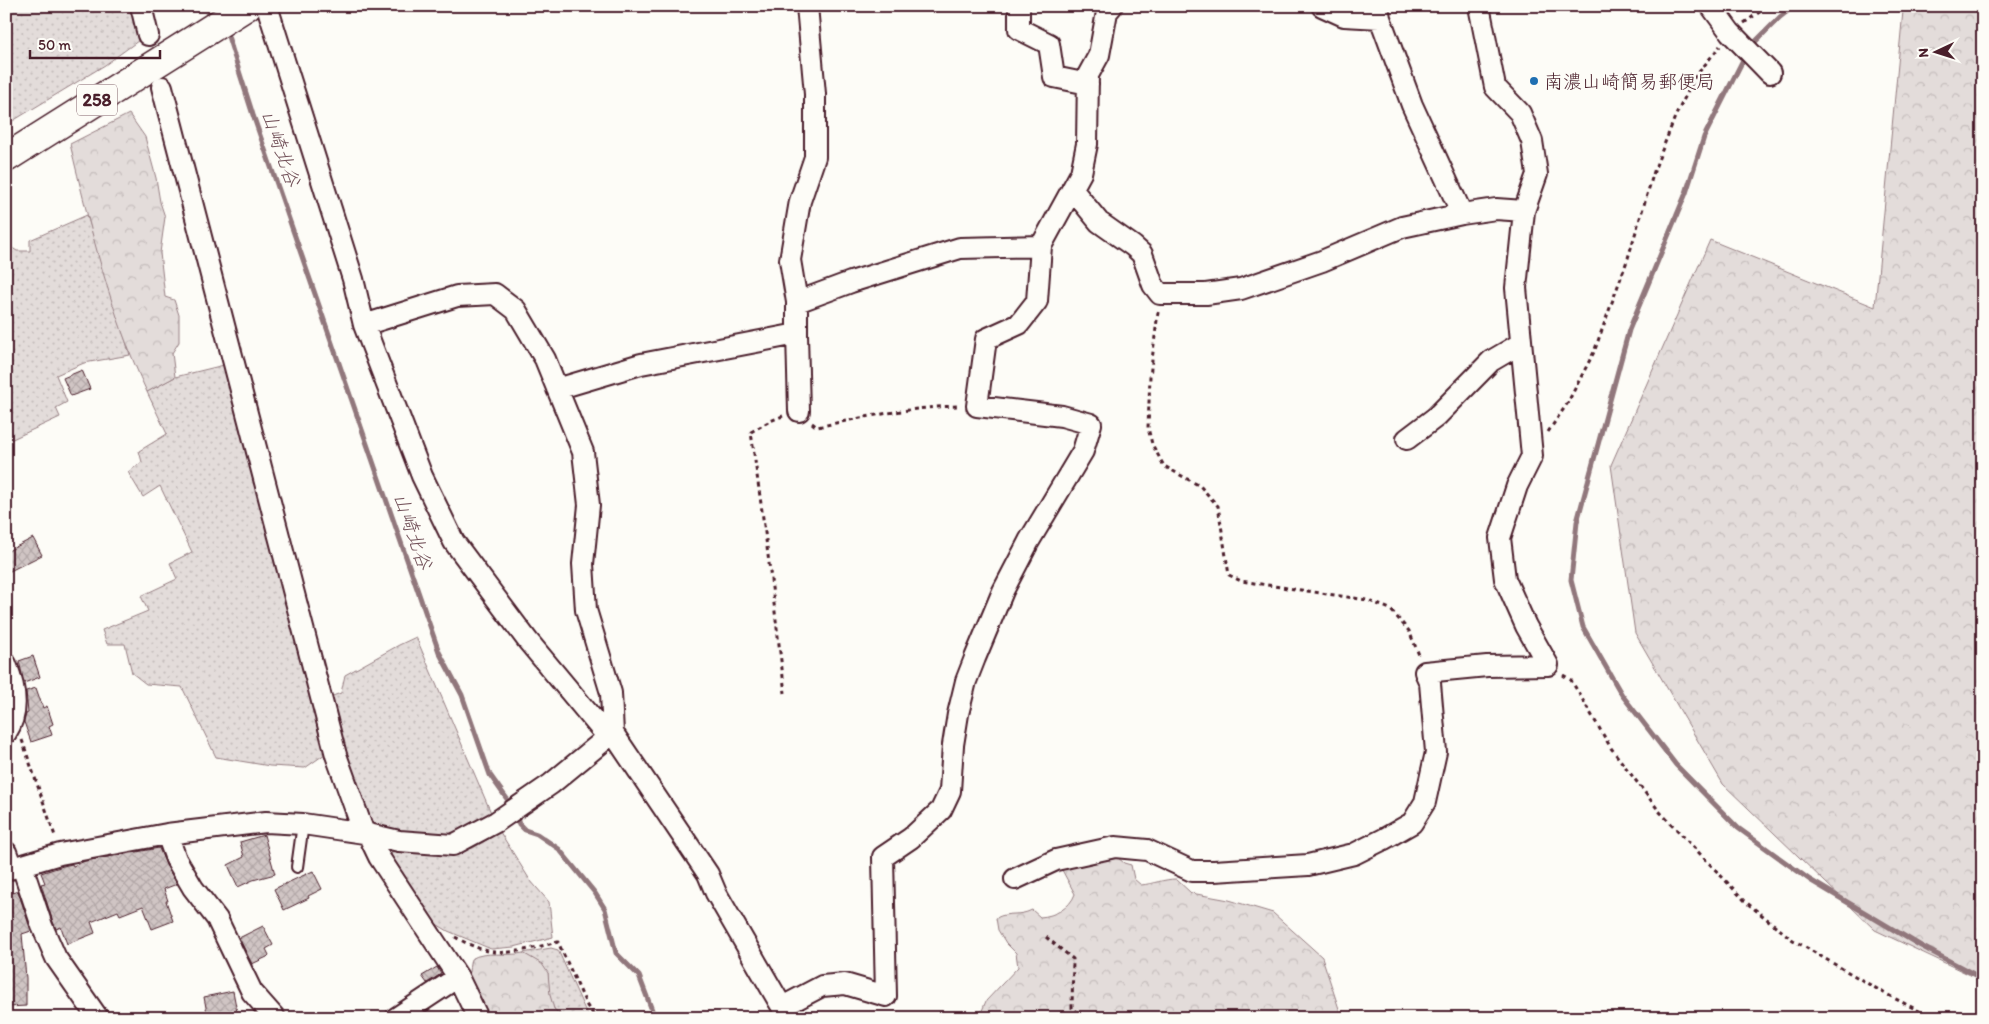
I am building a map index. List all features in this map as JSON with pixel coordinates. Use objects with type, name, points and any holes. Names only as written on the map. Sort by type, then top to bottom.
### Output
[{"type":"highway","name":"258","points":[[6,158],[247,6]]},
{"type":"street","points":[[141,6],[148,35]]},
{"type":"street","points":[[267,6],[353,279],[364,325],[422,476],[454,542],[547,664],[602,730],[613,733]]},
{"type":"street","points":[[799,411],[797,302],[790,260],[800,201],[815,157],[815,94],[807,6]]},
{"type":"street","points":[[1019,6],[1019,29],[1049,44],[1054,77],[1088,84]]},
{"type":"street","points":[[364,325],[457,296],[495,294],[516,310],[545,359],[583,452],[590,505],[583,564],[586,610],[611,693],[613,733],[708,874],[716,893],[786,1012],[822,986],[845,984],[886,996],[883,857],[910,838],[941,810],[950,791],[953,745],[966,681],[1007,582],[1029,541],[1083,451],[1091,424],[1062,416],[976,406],[986,339],[1019,324],[1038,301],[1041,246],[1082,173],[1087,144],[1088,75],[1099,54],[1107,12],[1112,6]]},
{"type":"street","points":[[1322,6],[1344,16],[1379,12],[1412,105],[1462,214]]},
{"type":"street","points":[[1015,879],[1056,860],[1114,847],[1147,850],[1192,871],[1308,865],[1354,854],[1412,823],[1425,802],[1436,752],[1430,683],[1425,672],[1486,666],[1548,665],[1526,626],[1505,579],[1500,538],[1517,486],[1532,456],[1516,288],[1524,211],[1536,174],[1532,140],[1520,113],[1495,87],[1479,6]]},
{"type":"street","points":[[1711,6],[1730,32],[1770,73]]},
{"type":"street","points":[[162,86],[336,755],[366,834],[378,857],[458,977],[478,1018]]},
{"type":"street","points":[[1072,190],[1099,222],[1142,254],[1153,284],[1160,294],[1206,294],[1241,289],[1322,261],[1402,227],[1496,209],[1524,211]]},
{"type":"street","points":[[797,302],[851,282],[960,248],[1041,246]]},
{"type":"street","points":[[558,389],[641,364],[797,334]]},
{"type":"street","points":[[1407,439],[1436,417],[1491,361],[1520,344]]},
{"type":"street","points":[[6,664],[13,685],[15,702],[9,728]]},
{"type":"street","points":[[98,1018],[56,958],[12,864],[167,834],[266,822],[303,824],[399,841],[454,845],[496,822],[552,784],[613,733]]},
{"type":"street","points":[[167,834],[176,859],[193,888],[217,919],[252,992],[276,1018]]},
{"type":"street","points":[[396,1018],[458,977]]},
{"type":"lane","points":[[297,866],[303,824]]},
{"type":"path","points":[[1532,456],[1567,404],[1594,352],[1628,258],[1655,168],[1674,117],[1695,77],[1730,32],[1768,6]]},
{"type":"path","points":[[1160,294],[1150,376],[1148,428],[1152,444],[1164,466],[1200,486],[1218,506],[1229,575],[1241,581],[1367,600],[1390,610],[1410,631],[1425,672]]},
{"type":"path","points":[[785,693],[751,432],[770,421],[799,411],[817,427],[890,412],[932,406],[976,406]]},
{"type":"path","points":[[1548,665],[1571,680],[1611,748],[1659,812],[1747,903],[1793,940],[1884,993],[1933,1018]]},
{"type":"path","points":[[9,728],[25,745],[60,854]]},
{"type":"path","points":[[422,923],[485,951],[513,951],[558,942],[587,1006],[596,1018]]},
{"type":"path","points":[[1046,937],[1072,959],[1072,1008],[1085,1018]]},
{"type":"green space","points":[[6,6],[134,6],[142,38],[105,65],[6,125]]},
{"type":"green space","points":[[1905,6],[1983,6],[1983,981],[1875,930],[1723,784],[1635,633],[1611,465],[1710,240],[1875,307]]},
{"type":"green space","points":[[129,114],[145,137],[156,178],[165,217],[160,253],[165,297],[174,300],[179,315],[179,342],[172,353],[175,377],[147,392],[134,363],[102,271],[70,144]]},
{"type":"green space","points":[[87,215],[130,355],[84,363],[56,375],[67,402],[56,408],[60,417],[6,442],[6,244],[17,251],[30,251],[30,240]]},
{"type":"green space","points":[[224,365],[325,754],[305,768],[270,766],[216,757],[182,687],[146,684],[132,673],[125,644],[107,644],[102,630],[148,611],[141,596],[177,579],[170,563],[192,552],[160,486],[143,497],[128,472],[142,462],[139,451],[167,434],[147,392],[175,377]]},
{"type":"green space","points":[[416,637],[492,815],[456,836],[375,829],[367,822],[327,698],[341,693],[345,675]]},
{"type":"green space","points":[[500,832],[530,880],[549,902],[553,937],[514,947],[491,949],[448,931],[428,919],[391,856],[393,845],[450,854],[473,848]]},
{"type":"green space","points":[[1117,857],[1124,863],[1131,865],[1134,879],[1141,885],[1176,879],[1191,893],[1229,900],[1273,913],[1322,957],[1342,1018],[979,1018],[986,1001],[1018,967],[1016,953],[1006,943],[998,930],[996,918],[1032,910],[1040,917],[1056,913],[1070,903],[1075,894],[1062,870],[1065,864]]},
{"type":"green space","points":[[551,948],[558,950],[585,1010],[591,1018],[567,1018],[556,1012],[549,993],[548,973],[523,953]]},
{"type":"green space","points":[[523,953],[542,964],[548,973],[550,995],[554,1009],[564,1018],[486,1018],[470,983],[469,968],[471,959],[490,954]]},
{"type":"building","points":[[82,370],[90,389],[71,396],[63,378]]},
{"type":"building","points":[[33,538],[42,555],[6,573],[6,552]]},
{"type":"building","points":[[33,656],[40,677],[24,683],[19,661]]},
{"type":"building","points":[[36,688],[43,708],[47,706],[53,724],[49,726],[52,735],[31,742],[24,722],[28,713],[26,691]]},
{"type":"building","points":[[264,835],[275,874],[253,880],[238,887],[228,865],[244,857],[240,842]]},
{"type":"building","points":[[159,848],[177,884],[164,889],[173,921],[152,929],[143,906],[120,915],[118,911],[91,922],[95,933],[67,944],[61,927],[56,929],[53,922],[41,884],[45,883],[41,873],[72,864],[73,866],[85,861]]},
{"type":"building","points":[[313,871],[322,889],[308,896],[309,898],[284,910],[274,889]]},
{"type":"building","points":[[18,891],[31,931],[22,934],[26,978],[26,1006],[8,1007],[6,914],[11,913],[6,895]]},
{"type":"building","points":[[263,926],[273,945],[266,949],[269,955],[267,957],[252,964],[239,938]]},
{"type":"building","points":[[437,967],[441,974],[427,983],[422,976]]},
{"type":"building","points":[[233,991],[237,1012],[234,1013],[235,1018],[208,1018],[204,997]]},
{"type":"waterway","points":[[1751,46],[1794,6]]},
{"type":"waterway","name":"山崎北谷","points":[[226,30],[253,115],[439,652],[462,695],[490,775],[512,806]]},
{"type":"waterway","points":[[1745,56],[1704,137],[1686,193],[1629,330],[1577,522],[1571,580],[1583,627],[1622,695],[1676,765],[1738,828],[1810,880],[1921,946],[1983,979]]},
{"type":"waterway","name":"山崎北谷","points":[[515,814],[519,824],[525,830],[537,834],[559,849],[595,893],[605,909],[616,953],[639,976],[655,1018]]},
{"type":"place","name":"南濃山崎簡易郵便局","points":[[1534,81]]}]
